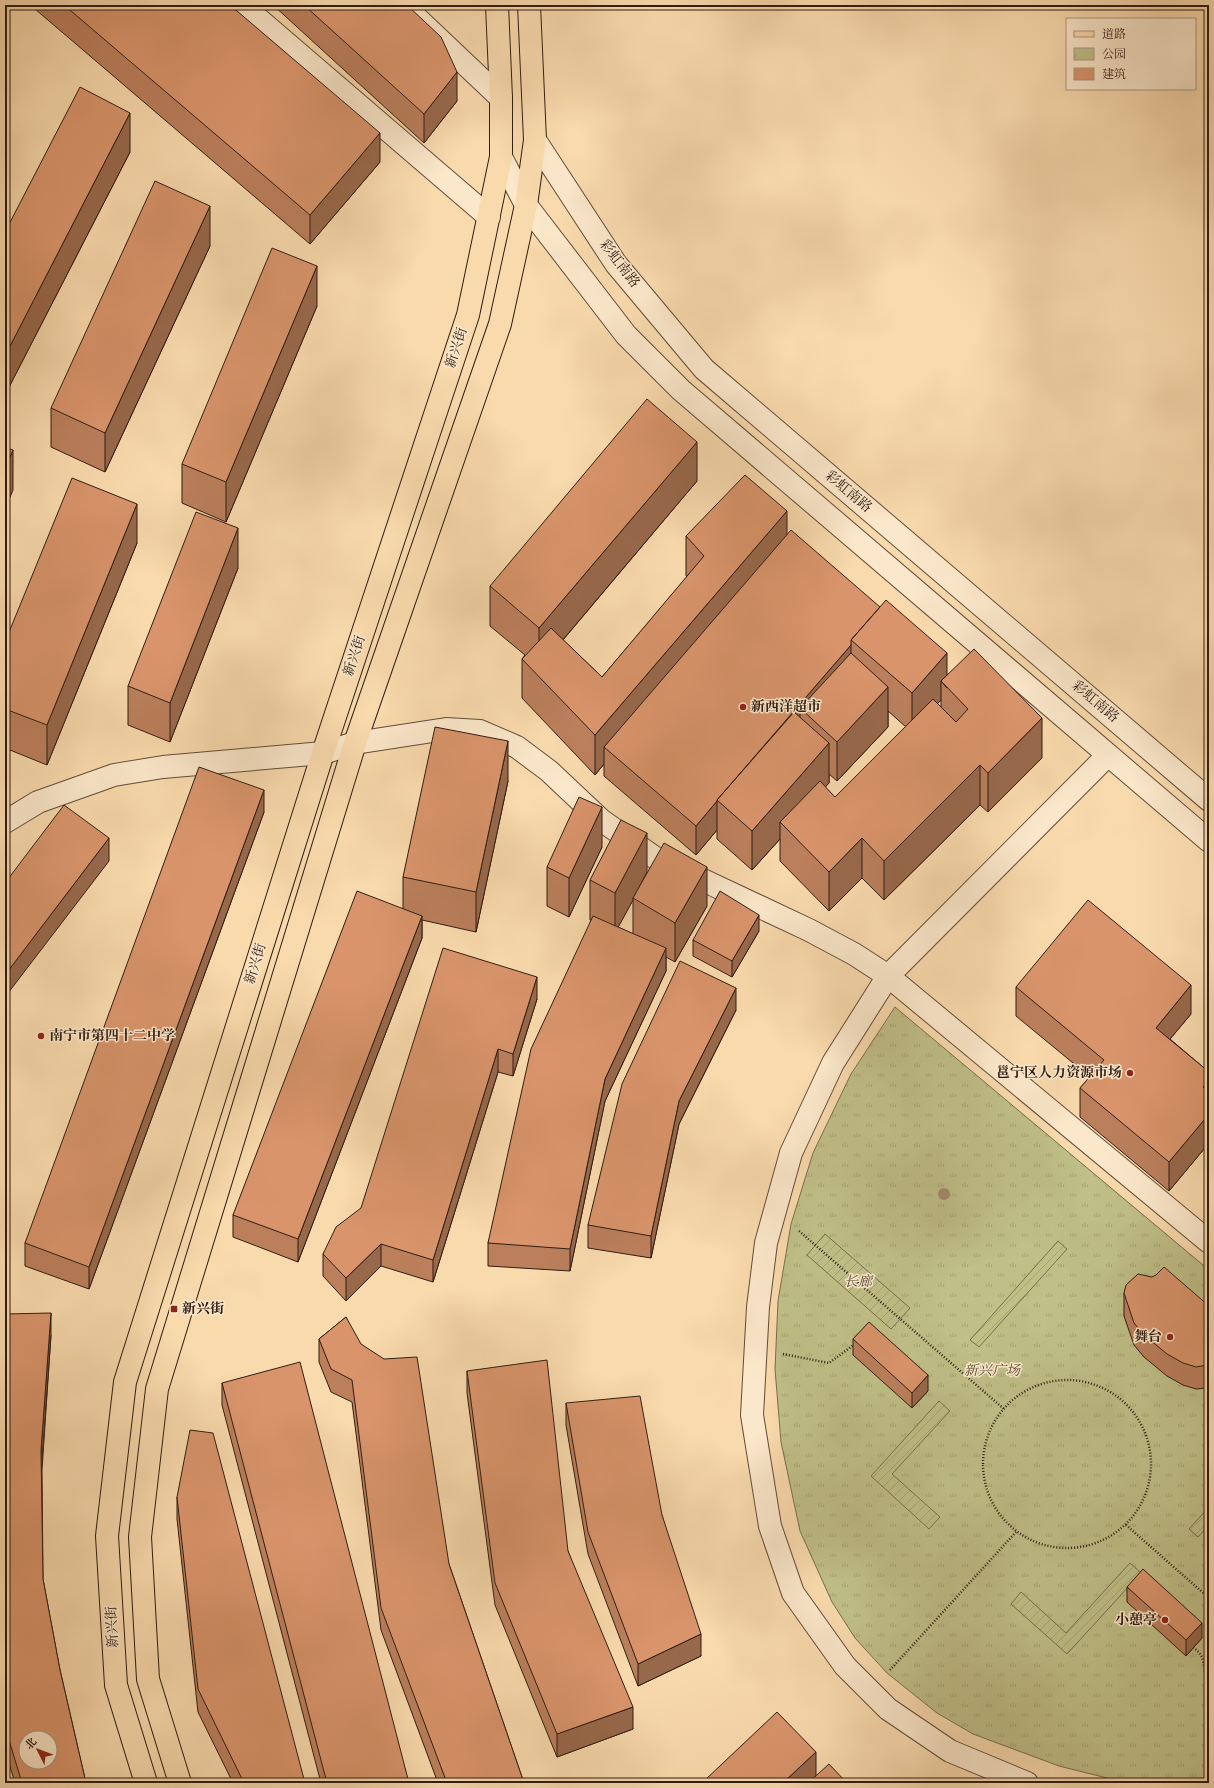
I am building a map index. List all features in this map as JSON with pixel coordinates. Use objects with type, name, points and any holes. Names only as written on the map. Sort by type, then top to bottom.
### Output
[{"type":"main road","points":[[497,5],[501,98],[501,157]]},
{"type":"main road","points":[[526,205],[534,140],[530,5]]},
{"type":"main road","name":"新兴街","points":[[146,1783],[116,1685],[108,1544],[125,1382],[323,753],[468,315],[501,157]]},
{"type":"main road","name":"新兴街","points":[[180,1783],[148,1679],[141,1560],[140,1536],[157,1388],[355,743],[500,324],[526,205]]},
{"type":"street","points":[[242,5],[489,217]]},
{"type":"street","points":[[403,5],[501,98]]},
{"type":"street","name":"彩虹南路","points":[[534,140],[616,264],[704,369],[1209,800]]},
{"type":"street","points":[[501,157],[526,205],[626,335],[681,390],[1209,841]]},
{"type":"street","points":[[5,822],[38,802],[114,775],[163,767],[323,753],[355,743],[446,729],[480,731],[511,744],[550,771],[601,820],[654,857],[809,930],[854,954],[888,976],[1209,1242]]},
{"type":"street","points":[[1027,1783],[950,1751],[888,1709],[845,1666],[793,1593],[770,1526],[752,1415],[758,1308],[766,1243],[791,1153],[833,1063],[888,976],[1108,754]]},
{"type":"path","points":[[797,1229],[1004,1409]]},
{"type":"path","points":[[756,1348],[829,1363],[850,1346],[855,1344],[859,1345]]},
{"type":"path","points":[[1062,1380],[1084,1381],[1105,1388],[1123,1400],[1138,1416],[1147,1436],[1152,1460],[1150,1484],[1141,1506],[1126,1525],[1106,1539],[1084,1548],[1060,1549],[1037,1543],[1016,1532],[999,1515],[993,1504],[988,1494],[983,1470],[985,1448],[992,1427],[1004,1409],[1021,1394],[1040,1384],[1062,1380]]},
{"type":"path","points":[[1126,1525],[1209,1598]]},
{"type":"path","points":[[887,1673],[1016,1532]]},
{"type":"path","points":[[1187,1642],[1198,1651],[1203,1660],[1205,1693],[1209,1706]]},
{"type":"green space","name":"新兴广场","points":[[895,1007],[1209,1270],[1209,1783],[1127,1783],[1059,1766],[973,1734],[937,1713],[887,1673],[855,1638],[832,1602],[800,1531],[781,1442],[775,1369],[778,1301],[791,1224],[813,1153],[851,1074]]},
{"type":"green space","name":"长廊","points":[[825,1234],[910,1308],[891,1329],[807,1255]]},
{"type":"green space","points":[[1058,1241],[1067,1249],[979,1347],[970,1340]]},
{"type":"green space","points":[[939,1401],[950,1411],[892,1474],[940,1517],[929,1529],[871,1476]]},
{"type":"green space","points":[[1209,1507],[1209,1525],[1198,1537],[1189,1529]]},
{"type":"green space","points":[[1130,1563],[1141,1573],[1067,1654],[1011,1604],[1021,1592],[1066,1633]]},
{"type":"building","points":[[64,5],[230,5],[380,133],[310,215]]},
{"type":"building","points":[[304,5],[407,5],[441,37],[457,72],[424,114]]},
{"type":"building","points":[[80,87],[130,113],[7,352],[5,351],[5,232]]},
{"type":"building","points":[[155,181],[210,206],[105,433],[51,408]]},
{"type":"building","points":[[272,248],[317,266],[226,482],[182,464]]},
{"type":"building","points":[[647,399],[697,442],[539,628],[490,586]]},
{"type":"building","points":[[5,447],[13,450],[5,469]]},
{"type":"building","points":[[745,475],[787,511],[595,735],[522,659],[551,628],[602,677],[704,556],[686,536]]},
{"type":"building","points":[[72,478],[137,504],[47,725],[5,709],[5,642]]},
{"type":"building","points":[[196,512],[238,528],[170,703],[128,686]]},
{"type":"building","name":"新西洋超市","points":[[791,530],[880,607],[851,640],[851,645],[696,826],[604,747]]},
{"type":"building","points":[[886,600],[947,653],[912,693],[851,640]]},
{"type":"building","points":[[974,649],[1042,718],[988,773],[980,765],[884,861],[862,838],[829,872],[780,822],[820,781],[835,797],[933,699],[956,722],[968,709],[941,681]]},
{"type":"building","points":[[851,653],[888,687],[837,742],[800,708]]},
{"type":"building","points":[[794,712],[829,743],[752,831],[717,800]]},
{"type":"building","points":[[435,727],[508,741],[476,892],[403,877]]},
{"type":"building","points":[[199,767],[264,790],[89,1267],[25,1243]]},
{"type":"building","points":[[579,797],[602,807],[569,878],[547,867]]},
{"type":"building","points":[[64,805],[109,838],[5,975],[5,883]]},
{"type":"building","points":[[621,820],[647,833],[615,893],[590,880]]},
{"type":"building","points":[[664,843],[707,867],[675,923],[633,898]]},
{"type":"building","points":[[357,891],[422,916],[298,1239],[233,1215]]},
{"type":"building","points":[[720,891],[759,915],[732,961],[693,940]]},
{"type":"building","name":"邕宁区人力资源市场","points":[[1088,900],[1191,985],[1156,1028],[1209,1072],[1209,1080],[1203,1087],[1209,1092],[1209,1114],[1169,1162],[1080,1088],[1104,1060],[1016,987]]},
{"type":"building","points":[[593,916],[666,948],[605,1079],[570,1249],[488,1243],[531,1049]]},
{"type":"building","points":[[443,948],[537,977],[513,1054],[498,1049],[433,1260],[381,1244],[346,1278],[323,1254],[336,1227],[361,1208]]},
{"type":"building","points":[[680,961],[736,988],[679,1101],[651,1236],[588,1225],[622,1084]]},
{"type":"building","name":"舞台","points":[[1164,1267],[1209,1306],[1209,1364],[1207,1365],[1196,1367],[1183,1363],[1167,1354],[1144,1335],[1134,1323],[1124,1293],[1126,1285],[1138,1274],[1152,1277]]},
{"type":"building","points":[[51,1313],[41,1450],[43,1579],[60,1670],[86,1783],[22,1783],[18,1770],[58,1770],[58,1730],[18,1730],[18,1770],[5,1727],[5,1314]]},
{"type":"building","points":[[346,1317],[361,1344],[384,1359],[417,1357],[449,1564],[524,1783],[447,1783],[381,1608],[352,1380],[331,1369],[319,1339]]},
{"type":"building","points":[[869,1322],[928,1375],[912,1393],[853,1339]]},
{"type":"building","points":[[547,1360],[568,1551],[633,1707],[557,1734],[495,1583],[467,1371]]},
{"type":"building","points":[[300,1362],[409,1783],[327,1783],[222,1383]]},
{"type":"building","points":[[640,1396],[662,1515],[701,1634],[638,1664],[588,1532],[566,1403]]},
{"type":"building","points":[[190,1430],[213,1433],[305,1783],[244,1783],[198,1689],[177,1497]]},
{"type":"building","points":[[1143,1569],[1202,1623],[1186,1640],[1127,1587]]},
{"type":"building","points":[[777,1712],[816,1752],[787,1779],[791,1783],[706,1783],[704,1781]]},
{"type":"building","points":[[829,1764],[847,1783],[808,1783]]},
{"type":"place","name":"新西洋超市","points":[[743,707]]},
{"type":"place","name":"南宁市第四十二中学","points":[[41,1036]]},
{"type":"place","name":"邕宁区人力资源市场","points":[[1130,1073]]},
{"type":"place","name":"新兴街","points":[[174,1309]]},
{"type":"place","name":"舞台","points":[[1170,1337]]},
{"type":"place","name":"小憩亭","points":[[1165,1620]]}]
